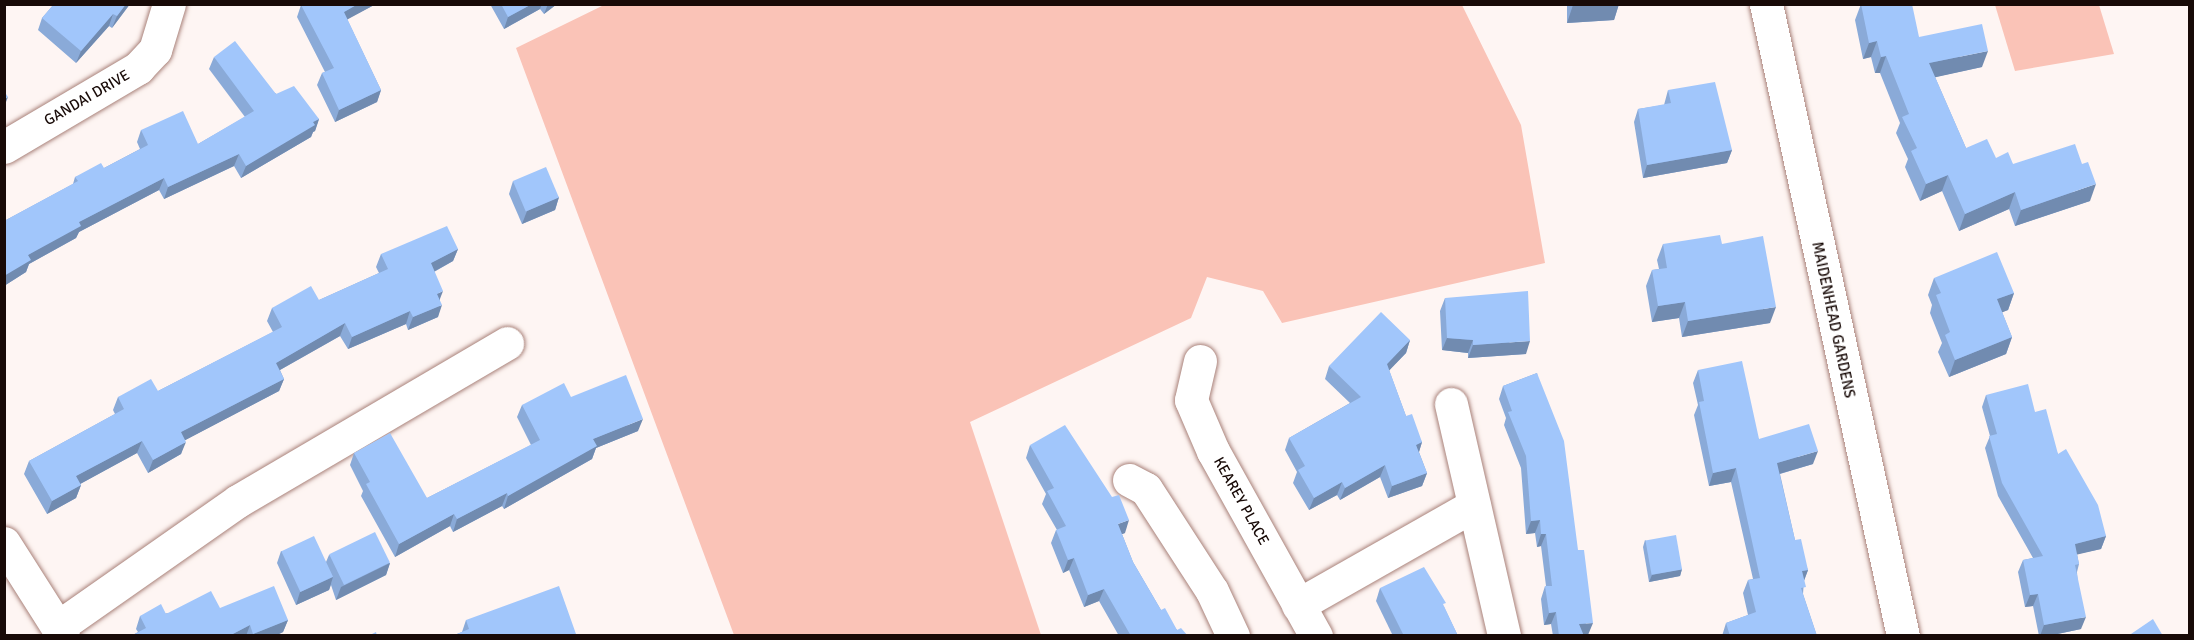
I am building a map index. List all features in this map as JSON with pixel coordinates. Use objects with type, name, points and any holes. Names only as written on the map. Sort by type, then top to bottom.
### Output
[{"type":"street","name":"GANDAI DRIVE","points":[[4,147],[138,68],[155,50],[169,4]]},
{"type":"street","name":"MAIDENHEAD GARDENS","points":[[1766,4],[1903,636]]},
{"type":"street","points":[[4,543],[60,631],[237,501],[507,343]]},
{"type":"street","name":"KEAREY PLACE","points":[[1200,361],[1191,400],[1213,451],[1316,636]]},
{"type":"street","points":[[1451,404],[1504,636]]},
{"type":"street","points":[[1129,480],[1146,489],[1212,591],[1233,636]]},
{"type":"street","points":[[1298,605],[1474,505]]},
{"type":"shaded area","points":[[606,4],[1462,5],[1521,125],[1545,263],[1282,323],[1263,291],[1207,277],[1191,318],[970,422],[1041,635],[734,635],[516,48]]},
{"type":"shaded area","points":[[1995,5],[2099,5],[2114,54],[2015,71]]},
{"type":"building","points":[[54,4],[126,4],[117,16],[113,14],[81,51],[42,18]]},
{"type":"building","points":[[358,4],[344,12],[381,90],[339,110],[322,73],[334,68],[301,5]]},
{"type":"building","points":[[501,4],[532,4],[508,17]]},
{"type":"building","points":[[1861,4],[1912,4],[1919,37],[1982,24],[1988,51],[1929,63],[1966,148],[1987,139],[1996,158],[2008,152],[2013,164],[2075,144],[2082,164],[2088,162],[2096,184],[2021,210],[2015,192],[1965,214],[1948,175],[1926,184],[1911,151],[1917,148],[1902,117],[1909,114],[1886,56],[1881,57],[1877,41],[1869,43]]},
{"type":"building","points":[[235,41],[276,94],[294,86],[319,119],[313,122],[315,125],[246,166],[239,154],[168,187],[164,178],[79,222],[81,226],[28,255],[31,260],[4,276],[4,217],[6,220],[78,181],[75,177],[101,163],[104,168],[148,145],[141,130],[183,111],[198,144],[254,111],[214,57]]},
{"type":"building","points":[[1715,82],[1732,150],[1647,165],[1638,109],[1671,103],[1668,90]]},
{"type":"building","points":[[546,167],[559,197],[526,211],[513,181]]},
{"type":"building","points":[[447,226],[458,249],[431,263],[443,291],[437,294],[442,305],[413,317],[410,311],[352,337],[345,323],[276,363],[284,379],[181,432],[186,442],[153,460],[142,441],[76,476],[81,485],[52,501],[29,461],[124,409],[118,397],[151,379],[158,391],[282,327],[272,308],[311,286],[319,300],[388,269],[381,254]]},
{"type":"building","points":[[1720,235],[1722,244],[1763,236],[1776,307],[1688,321],[1685,302],[1658,306],[1652,270],[1667,268],[1663,244]]},
{"type":"building","points":[[1997,252],[2014,293],[1997,299],[2012,337],[1955,360],[1945,335],[1950,332],[1936,295],[1941,293],[1934,278]]},
{"type":"building","points":[[1528,291],[1530,341],[1473,345],[1473,340],[1447,338],[1445,298]]},
{"type":"building","points":[[1381,312],[1410,340],[1387,364],[1406,416],[1412,414],[1422,442],[1416,445],[1427,473],[1392,486],[1385,465],[1345,488],[1342,482],[1314,498],[1298,470],[1305,466],[1289,438],[1361,397],[1329,366]]},
{"type":"building","points":[[1742,361],[1759,439],[1809,424],[1818,451],[1777,463],[1795,540],[1801,539],[1808,570],[1802,571],[1806,587],[1801,588],[1817,636],[1730,636],[1726,623],[1756,612],[1748,580],[1760,578],[1736,468],[1713,473],[1699,402],[1704,401],[1698,370]]},
{"type":"building","points":[[1537,373],[1564,441],[1578,550],[1584,550],[1593,623],[1579,624],[1584,636],[1559,636],[1556,612],[1549,613],[1545,586],[1552,586],[1546,534],[1541,534],[1540,520],[1531,521],[1526,456],[1508,412],[1512,411],[1503,386]]},
{"type":"building","points":[[626,375],[643,419],[593,439],[597,446],[508,496],[507,493],[457,519],[454,514],[399,544],[366,484],[370,482],[354,453],[390,433],[427,498],[540,440],[522,405],[564,383],[571,397]]},
{"type":"building","points":[[2028,384],[2035,412],[2046,409],[2058,454],[2066,449],[2098,505],[2106,536],[2075,544],[2079,564],[2075,565],[2086,617],[2044,625],[2038,594],[2030,595],[2023,560],[2043,556],[2002,483],[1989,436],[1997,434],[1986,395]]},
{"type":"building","points":[[1065,425],[1112,497],[1119,495],[1129,520],[1118,524],[1133,562],[1161,610],[1165,608],[1177,630],[1181,628],[1188,636],[1131,636],[1104,589],[1088,595],[1074,558],[1068,560],[1056,530],[1066,526],[1047,491],[1054,488],[1030,445]]},
{"type":"building","points":[[375,532],[390,563],[344,585],[329,554]]},
{"type":"building","points":[[1676,535],[1682,569],[1652,575],[1645,540]]},
{"type":"building","points":[[314,536],[333,577],[300,592],[281,551]]},
{"type":"building","points":[[1424,567],[1446,603],[1443,604],[1458,636],[1404,636],[1380,588]]},
{"type":"building","points":[[274,586],[288,620],[253,634],[250,625],[229,636],[131,636],[146,628],[140,616],[161,604],[166,614],[211,591],[220,608]]},
{"type":"building","points":[[559,586],[576,634],[572,636],[452,636],[469,629],[466,620]]},
{"type":"building","points":[[2153,619],[2163,636],[2128,636]]}]
